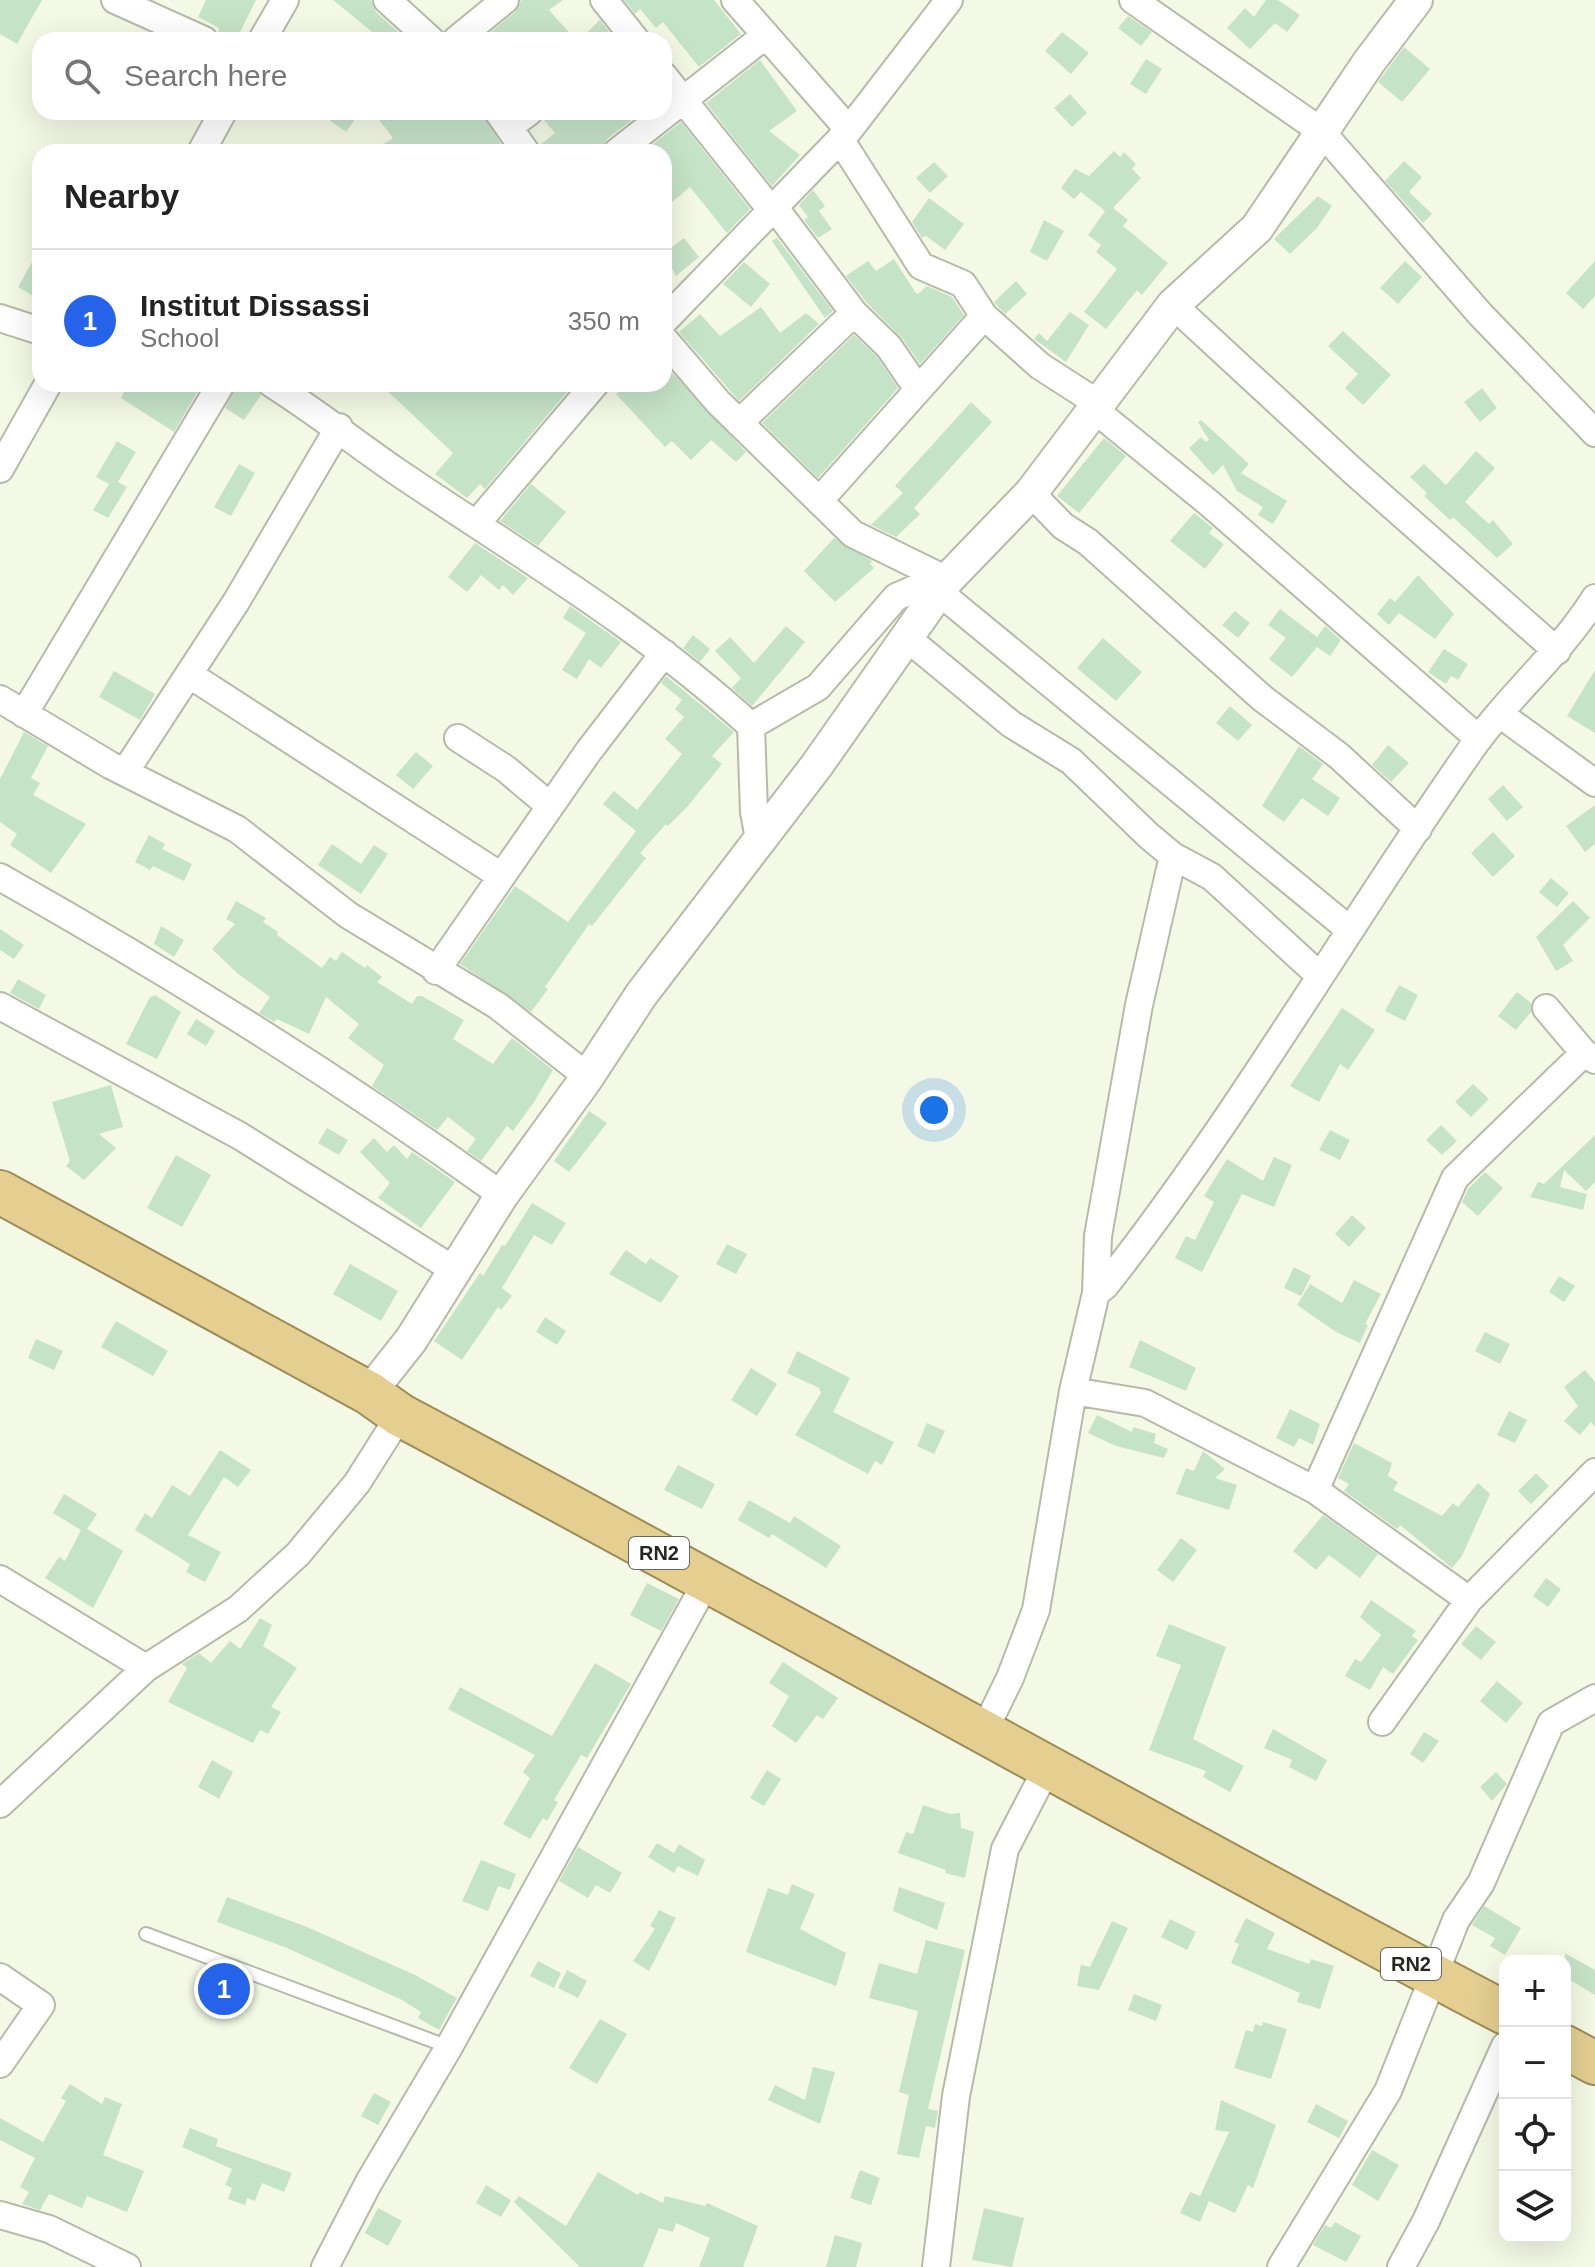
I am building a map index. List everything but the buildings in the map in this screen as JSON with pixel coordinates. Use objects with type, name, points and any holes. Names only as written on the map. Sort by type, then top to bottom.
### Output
[{"type":"highway","name":"RN2","points":[[0,1192],[708,1579],[877,1676],[1499,2010]]},
{"type":"highway","points":[[1571,2050],[1595,2063]]},
{"type":"street","points":[[115,0],[186,32]]},
{"type":"street","points":[[267,32],[285,0]]},
{"type":"street","points":[[387,0],[422,32]]},
{"type":"street","points":[[466,32],[505,0]]},
{"type":"street","points":[[604,0],[625,32]]},
{"type":"street","points":[[735,0],[844,135],[921,266],[963,284],[984,316],[1040,366],[1097,407],[1479,739]]},
{"type":"street","points":[[672,313],[844,135],[949,0]]},
{"type":"street","points":[[1133,0],[1321,131],[1469,303],[1595,433]]},
{"type":"street","points":[[0,1804],[146,1668],[238,1609],[298,1554],[357,1483],[384,1404],[411,1340],[502,1195],[588,1077],[641,995],[907,638],[943,583],[1031,493],[1173,305],[1257,228],[1321,131],[1416,0]]},
{"type":"street","points":[[672,107],[766,35]]},
{"type":"street","points":[[672,86],[854,313],[889,347],[917,388]]},
{"type":"street","points":[[205,144],[219,120]]},
{"type":"street","points":[[513,120],[523,144]]},
{"type":"street","points":[[627,144],[656,120]]},
{"type":"street","points":[[1173,305],[1354,472],[1557,651]]},
{"type":"street","points":[[739,423],[854,313]]},
{"type":"street","points":[[819,501],[984,316]]},
{"type":"street","points":[[0,318],[32,328]]},
{"type":"street","points":[[672,348],[739,423],[853,534],[943,583],[1350,930]]},
{"type":"street","points":[[0,469],[43,392]]},
{"type":"street","points":[[24,714],[216,392]]},
{"type":"street","points":[[284,392],[339,427],[395,470],[559,576],[704,683],[751,726],[754,812],[759,839]]},
{"type":"street","points":[[477,523],[588,392]]},
{"type":"street","points":[[125,772],[190,675],[339,427]]},
{"type":"street","points":[[1031,493],[1063,526],[1088,542],[1262,698],[1339,756],[1418,829]]},
{"type":"street","points":[[751,726],[818,687],[896,597],[943,583]]},
{"type":"street","points":[[1096,1293],[1120,1267],[1187,1177],[1479,739],[1557,651],[1595,598]]},
{"type":"street","points":[[907,638],[1011,724],[1071,761],[1173,856],[1212,877],[1320,976]]},
{"type":"street","points":[[436,971],[550,806],[664,653]]},
{"type":"street","points":[[190,675],[501,876]]},
{"type":"street","points":[[0,699],[125,772],[237,829],[348,915],[498,1006],[588,1077]]},
{"type":"street","points":[[1501,715],[1595,783]]},
{"type":"street","points":[[458,738],[506,769],[550,806]]},
{"type":"street","points":[[984,1731],[1010,1678],[1036,1610],[1073,1391],[1096,1293],[1098,1236],[1139,1005],[1173,856]]},
{"type":"street","points":[[0,877],[71,917],[404,1124],[502,1195]]},
{"type":"street","points":[[0,1006],[240,1136],[456,1271]]},
{"type":"street","points":[[1315,1490],[1455,1178],[1590,1056],[1546,1008]]},
{"type":"street","points":[[1073,1391],[1145,1403],[1315,1490],[1469,1600]]},
{"type":"street","points":[[1382,1722],[1469,1600],[1595,1472]]},
{"type":"street","points":[[0,1579],[146,1668]]},
{"type":"street","points":[[325,2267],[369,2182],[449,2047],[708,1579]]},
{"type":"street","points":[[1281,2267],[1388,2091],[1456,1920],[1481,1883],[1551,1723],[1595,1698]]},
{"type":"street","points":[[936,2267],[956,2096],[1005,1849],[1047,1768]]},
{"type":"street","points":[[0,1977],[41,2005],[0,2064]]},
{"type":"street","points":[[1401,2267],[1426,2221],[1499,2059]]},
{"type":"street","points":[[0,2215],[49,2229],[127,2267]]},
{"type":"lane","points":[[146,1934],[449,2047]]},
{"type":"place","name":"Institut Dissassi","points":[[224,1989]]}]
